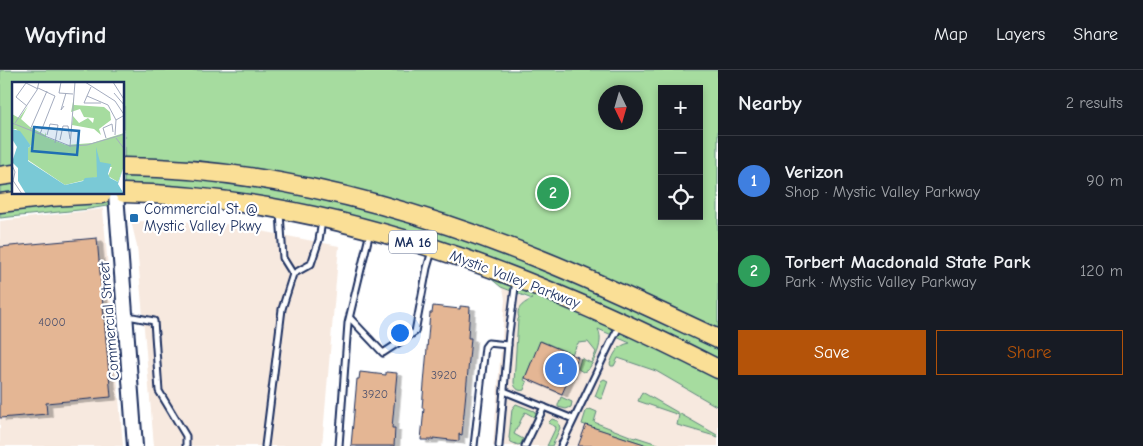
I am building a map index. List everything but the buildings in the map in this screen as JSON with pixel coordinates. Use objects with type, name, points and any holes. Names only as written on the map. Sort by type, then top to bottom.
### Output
[{"type":"highway","name":"Mystic Valley Parkway","points":[[125,167],[174,168],[230,173],[306,186],[398,210],[460,229],[542,259],[718,339]]},
{"type":"highway","name":"Mystic Valley Parkway","points":[[125,193],[215,198],[280,208],[371,229],[433,248],[516,278],[621,323],[718,369]]},
{"type":"highway","points":[[0,203],[85,195]]},
{"type":"highway","points":[[686,353],[718,375]]},
{"type":"street","name":"Commercial Street","points":[[116,195],[124,316],[136,446]]},
{"type":"lane","points":[[280,208],[283,258],[293,274]]},
{"type":"lane","points":[[265,446],[282,309],[293,274],[311,264],[319,240],[323,217]]},
{"type":"lane","points":[[339,446],[350,318],[371,229]]},
{"type":"lane","points":[[350,318],[383,353],[415,332],[427,268],[433,248]]},
{"type":"lane","points":[[499,446],[516,278]]},
{"type":"lane","points":[[124,316],[154,321],[159,391],[186,436],[186,446]]},
{"type":"lane","points":[[561,446],[621,323]]},
{"type":"lane","points":[[474,446],[485,346],[488,343],[508,344]]},
{"type":"lane","points":[[504,391],[573,419]]},
{"type":"lane","points":[[525,446],[544,407]]},
{"type":"shaded area","points":[[103,209],[123,446],[0,446],[0,221]]},
{"type":"shaded area","points":[[131,221],[215,222],[339,246],[322,446],[154,446],[137,246]]},
{"type":"shaded area","points":[[501,287],[633,345],[718,393],[718,446],[493,446],[505,300]]},
{"type":"green space","points":[[0,70],[718,70],[718,407],[656,371],[618,358],[614,366],[611,366],[613,356],[617,350],[630,343],[598,329],[600,345],[588,370],[583,372],[578,369],[581,358],[591,363],[596,352],[588,342],[578,343],[572,354],[541,341],[524,380],[527,382],[524,390],[518,390],[514,382],[518,311],[523,304],[532,299],[501,287],[483,272],[383,240],[244,209],[136,201],[89,209],[0,218]]},
{"type":"green space","points":[[604,379],[608,381],[600,399],[595,396],[601,381]]},
{"type":"green space","points":[[642,392],[718,437],[677,425],[679,415],[638,401]]},
{"type":"green space","points":[[561,397],[572,402],[571,407],[566,409],[558,407]]},
{"type":"green space","points":[[516,404],[534,411],[536,414],[534,417],[525,412],[514,434],[523,439],[521,444],[518,445],[511,442],[509,438],[512,409]]},
{"type":"green space","points":[[590,409],[597,412],[594,422],[635,438],[664,446],[650,446],[582,424],[586,411]]},
{"type":"green space","points":[[552,419],[558,421],[560,428],[552,446],[547,446],[556,427],[548,423]]},
{"type":"place","name":"Torbert Macdonald State Park","points":[[553,193]]},
{"type":"place","name":"Commercial St. @ Mystic Valley Pkwy","points":[[134,218]]},
{"type":"place","name":"Verizon","points":[[561,369]]}]
